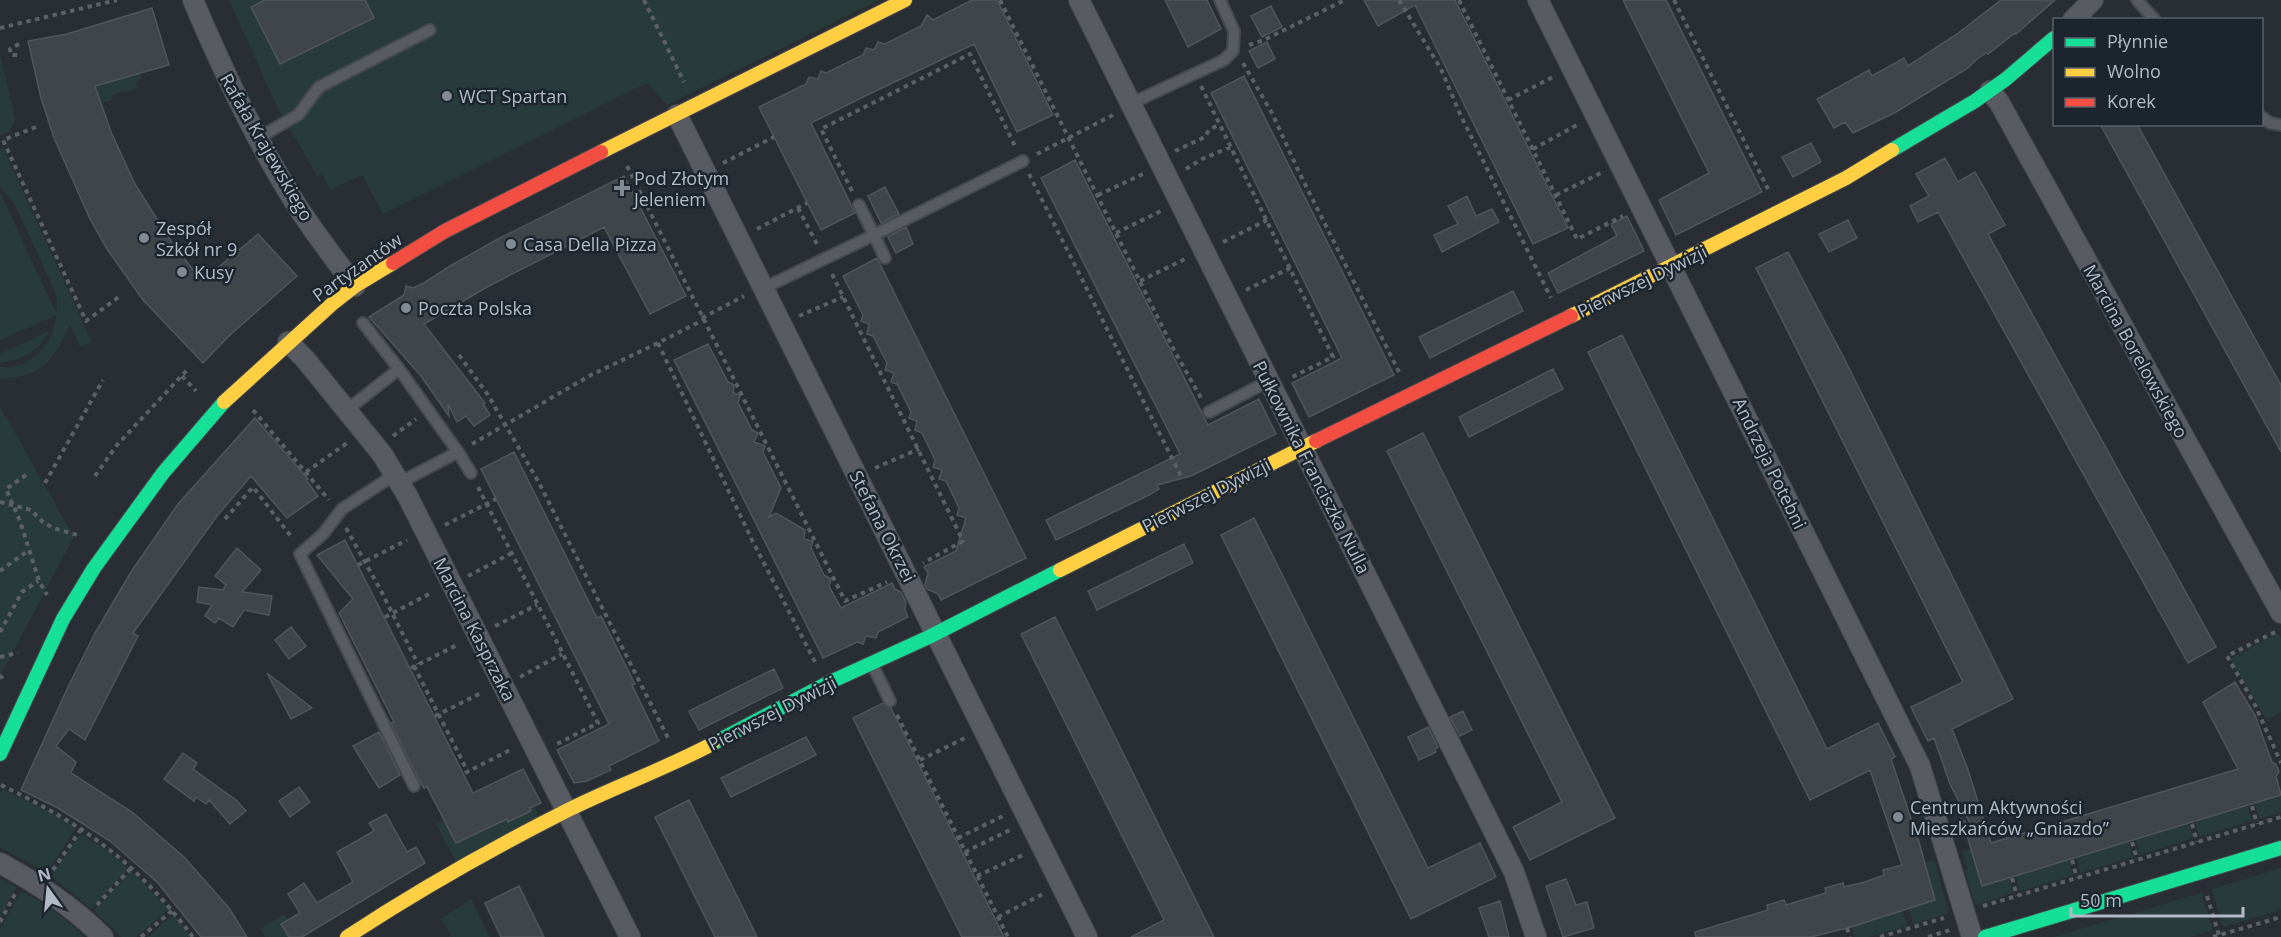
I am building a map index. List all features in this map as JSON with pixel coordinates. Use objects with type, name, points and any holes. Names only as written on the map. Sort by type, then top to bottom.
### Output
[{"type":"street","name":"Rafała Krajewskiego","points":[[193,0],[220,63],[294,202],[355,286]]},
{"type":"street","name":"Partyzantów","points":[[0,754],[7,718],[63,619],[94,568],[163,473],[217,409],[288,342],[355,286],[445,231],[905,0]]},
{"type":"street","name":"Pułkownika Franciszka Nulla","points":[[1079,0],[1126,107],[1275,382],[1302,447],[1514,872],[1536,937]]},
{"type":"street","name":"Andrzeja Potebni","points":[[1538,0],[1920,766],[1958,913],[1972,937]]},
{"type":"street","points":[[2075,18],[2093,0]]},
{"type":"street","name":"Pierwszej Dywizji","points":[[347,937],[394,906],[567,811],[680,761],[828,683],[936,633],[1193,501],[1846,178],[1990,91],[2053,40]]},
{"type":"street","name":"Marcina Borelowskiego","points":[[1990,91],[1999,102],[2280,621]]},
{"type":"street","name":"Stefana Okrzei","points":[[677,115],[758,290],[936,633],[1087,937]]},
{"type":"street","name":"Marcina Kasprzaka","points":[[288,342],[347,410],[382,454],[397,479],[446,570],[630,937]]},
{"type":"street","points":[[1984,937],[2281,848]]},
{"type":"street","points":[[0,863],[34,882],[67,905],[102,937]]},
{"type":"lane","points":[[1126,107],[1224,60],[1236,49],[1234,31],[1220,0]]},
{"type":"lane","points":[[2137,0],[2153,18]]},
{"type":"lane","points":[[258,138],[298,115],[319,87],[430,30]]},
{"type":"lane","points":[[2263,118],[2270,123],[2281,124]]},
{"type":"lane","points":[[758,290],[825,260],[1023,161]]},
{"type":"lane","points":[[859,205],[885,258]]},
{"type":"lane","points":[[363,323],[399,369],[471,474]]},
{"type":"lane","points":[[347,410],[399,369]]},
{"type":"lane","points":[[1209,412],[1275,382]]},
{"type":"lane","points":[[414,786],[300,554],[323,534],[342,509],[397,479],[458,452]]},
{"type":"lane","points":[[872,663],[890,701]]},
{"type":"path","points":[[0,28],[117,0]]},
{"type":"path","points":[[644,0],[684,83]]},
{"type":"path","points":[[1000,0],[1174,350],[1209,412]]},
{"type":"path","points":[[1345,0],[1264,40],[1236,49],[1273,115],[1297,168],[1411,394]]},
{"type":"path","points":[[1399,0],[1441,69],[1460,114],[1562,320]]},
{"type":"path","points":[[1459,0],[1577,238],[1630,212]]},
{"type":"path","points":[[1674,0],[1770,194]]},
{"type":"path","points":[[19,44],[10,48],[11,55],[21,56]]},
{"type":"path","points":[[859,205],[821,129],[970,54],[1193,501]]},
{"type":"path","points":[[1195,73],[1333,357],[1275,382]]},
{"type":"path","points":[[1508,100],[1562,73]]},
{"type":"path","points":[[1023,161],[1126,107]]},
{"type":"path","points":[[1533,149],[1586,121]]},
{"type":"path","points":[[1167,155],[1205,137],[1209,130],[1220,124]]},
{"type":"path","points":[[36,127],[2,140],[86,321],[120,296]]},
{"type":"path","points":[[714,168],[774,137]]},
{"type":"path","points":[[1177,174],[1202,159],[1231,147]]},
{"type":"path","points":[[622,158],[845,601],[896,578]]},
{"type":"path","points":[[1556,195],[1609,168]]},
{"type":"path","points":[[1098,195],[1152,169]]},
{"type":"path","points":[[749,233],[807,203]]},
{"type":"path","points":[[1116,234],[1170,207]]},
{"type":"path","points":[[798,208],[963,542],[914,568]]},
{"type":"path","points":[[1214,246],[1267,219]]},
{"type":"path","points":[[1140,281],[1195,255]]},
{"type":"path","points":[[1238,294],[1290,268]]},
{"type":"path","points":[[458,452],[591,375],[658,344],[758,290]]},
{"type":"path","points":[[790,320],[843,297]]},
{"type":"path","points":[[658,344],[748,531],[828,683]]},
{"type":"path","points":[[459,355],[506,424],[582,566],[680,761]]},
{"type":"path","points":[[95,476],[117,446],[188,370]]},
{"type":"path","points":[[182,376],[196,392]]},
{"type":"path","points":[[45,483],[103,380]]},
{"type":"path","points":[[385,442],[428,411]]},
{"type":"path","points":[[258,415],[339,513],[392,613],[414,666],[466,773],[521,745]]},
{"type":"path","points":[[306,472],[355,438]]},
{"type":"path","points":[[866,472],[919,449]]},
{"type":"path","points":[[26,475],[6,489],[20,521],[39,581],[47,595]]},
{"type":"path","points":[[225,519],[253,487],[303,552]]},
{"type":"path","points":[[436,529],[496,499]]},
{"type":"path","points":[[0,502],[31,510],[53,528],[81,536]]},
{"type":"path","points":[[487,504],[598,723],[549,748]]},
{"type":"path","points":[[358,565],[415,535]]},
{"type":"path","points":[[0,571],[29,550]]},
{"type":"path","points":[[462,579],[512,554]]},
{"type":"path","points":[[0,632],[22,592],[39,581]]},
{"type":"path","points":[[384,617],[442,588]]},
{"type":"path","points":[[489,629],[537,605]]},
{"type":"path","points":[[2280,621],[2227,656],[2255,705],[2281,763]]},
{"type":"path","points":[[414,666],[468,640]]},
{"type":"path","points":[[0,657],[18,653]]},
{"type":"path","points":[[514,680],[562,654]]},
{"type":"path","points":[[0,675],[4,681]]},
{"type":"path","points":[[437,715],[492,687]]},
{"type":"path","points":[[890,701],[1008,937]]},
{"type":"path","points":[[920,760],[973,734]]},
{"type":"path","points":[[1,785],[81,828],[132,867],[172,910],[193,937]]},
{"type":"path","points":[[2252,806],[2257,824]]},
{"type":"path","points":[[958,838],[1012,812]]},
{"type":"path","points":[[1880,937],[2281,817]]},
{"type":"path","points":[[2192,824],[2198,842]]},
{"type":"path","points":[[965,852],[1019,825]]},
{"type":"path","points":[[48,879],[81,828]]},
{"type":"path","points":[[2132,842],[2137,859]]},
{"type":"path","points":[[977,876],[1032,850]]},
{"type":"path","points":[[2072,860],[2077,878]]},
{"type":"path","points":[[90,912],[132,867]]},
{"type":"path","points":[[2199,872],[2216,936],[2281,917]]},
{"type":"path","points":[[2012,878],[2017,896]]},
{"type":"path","points":[[0,922],[19,886]]},
{"type":"path","points":[[998,917],[1052,890]]},
{"type":"path","points":[[141,937],[172,910]]},
{"type":"path","points":[[1928,937],[1951,929],[1958,913]]},
{"type":"path","points":[[1847,928],[1850,937]]},
{"type":"shaded area","name":"WCT Spartan","points":[[229,0],[879,0],[667,105],[647,83],[383,214],[362,175],[330,190],[322,174],[318,177],[278,109]]},
{"type":"shaded area","points":[[0,52],[15,120],[9,132],[0,135]]},
{"type":"shaded area","points":[[140,73],[142,79],[136,82],[138,88],[111,95],[112,100],[101,103],[96,86]]},
{"type":"shaded area","points":[[3,148],[92,342],[80,347],[70,325],[58,348],[44,365],[26,375],[0,378],[0,367],[14,366],[37,355],[51,334],[57,308],[56,294],[15,205],[0,187],[0,149]]},
{"type":"shaded area","points":[[0,192],[57,315],[0,340]]},
{"type":"shaded area","points":[[49,331],[29,354],[16,360],[0,363],[0,354]]},
{"type":"shaded area","points":[[0,406],[74,537],[0,676]]},
{"type":"shaded area","points":[[2278,633],[2281,639],[2281,712],[2267,720],[2230,659]]},
{"type":"shaded area","points":[[2,789],[53,813],[76,828],[47,873],[0,847],[0,794]]},
{"type":"shaded area","points":[[2281,795],[2281,812],[2259,819],[2256,803]]},
{"type":"shaded area","points":[[534,806],[540,821],[457,864],[436,824],[444,820],[456,843],[507,819],[508,822],[531,811],[530,808]]},
{"type":"shaded area","points":[[2248,807],[2252,821],[2199,837],[2195,823],[2197,821]]},
{"type":"shaded area","points":[[2189,825],[2193,838],[2139,855],[2136,839]]},
{"type":"shaded area","points":[[80,834],[105,849],[128,869],[91,909],[51,876]]},
{"type":"shaded area","points":[[2129,843],[2133,857],[2080,873],[2077,857]]},
{"type":"shaded area","points":[[1971,849],[1982,885],[2009,879],[2013,893],[1975,905],[1964,870],[1968,869],[1962,851]]},
{"type":"shaded area","points":[[1934,860],[1949,913],[1913,924],[1909,909],[1924,864]]},
{"type":"shaded area","points":[[2069,861],[2073,875],[2020,891],[2017,875]]},
{"type":"shaded area","points":[[2281,868],[2281,910],[2223,927],[2212,889]]},
{"type":"shaded area","points":[[131,871],[169,909],[136,937],[121,937],[94,910]]},
{"type":"shaded area","points":[[0,879],[16,887],[0,918]]},
{"type":"shaded area","points":[[21,891],[54,911],[84,937],[0,937],[0,929]]},
{"type":"shaded area","points":[[2201,893],[2213,930],[2190,937],[2053,937]]},
{"type":"shaded area","points":[[471,899],[490,937],[448,937],[451,935],[441,919]]},
{"type":"shaded area","points":[[1900,910],[1903,911],[1907,926],[1869,937],[1854,937],[1852,926]]},
{"type":"shaded area","points":[[174,914],[192,937],[148,937]]},
{"type":"shaded area","points":[[284,914],[288,920],[281,925],[289,937],[265,937],[260,929]]},
{"type":"building","points":[[265,0],[365,0],[374,18],[280,64],[251,7]]},
{"type":"building","points":[[972,0],[997,0],[1053,115],[1017,132],[974,44],[863,97],[811,123],[855,213],[821,230],[759,107],[806,84],[809,77],[818,79],[821,71],[826,73],[863,55],[866,48],[874,50],[878,42],[885,44],[921,26],[927,15],[933,20]]},
{"type":"building","points":[[1165,0],[1207,0],[1221,29],[1188,47]]},
{"type":"building","points":[[1364,0],[1455,0],[1568,228],[1533,244],[1415,5],[1378,26]]},
{"type":"building","points":[[1623,0],[1666,0],[1762,192],[1676,235],[1659,200],[1709,173]]},
{"type":"building","points":[[2001,0],[2055,0],[2016,34],[1988,54],[1986,53],[1968,68],[1896,112],[1853,133],[1845,122],[1834,128],[1817,99],[1869,70],[1872,76],[1904,58],[1908,66],[1957,34]]},
{"type":"building","points":[[1271,6],[1282,27],[1262,37],[1251,16]]},
{"type":"building","points":[[152,8],[169,65],[95,86],[111,132],[135,184],[172,243],[202,281],[258,234],[297,276],[230,335],[203,363],[143,300],[107,249],[90,219],[54,138],[41,98],[28,41],[67,34]]},
{"type":"building","points":[[1267,42],[1275,59],[1258,68],[1249,51]]},
{"type":"building","points":[[1244,76],[1394,375],[1309,417],[1292,383],[1342,358],[1211,93]]},
{"type":"building","points":[[2101,126],[2138,126],[2281,385],[2281,452]]},
{"type":"building","points":[[1811,143],[1821,162],[1793,177],[1782,157]]},
{"type":"building","points":[[1945,158],[1958,182],[1975,172],[2005,225],[1988,234],[2216,647],[2188,663],[1938,212],[1918,222],[1910,206],[1929,196],[1916,174]]},
{"type":"building","points":[[1075,160],[1208,425],[1259,399],[1276,434],[1191,476],[1157,485],[1159,489],[1149,495],[1056,540],[1046,520],[1180,454],[1041,178]]},
{"type":"building","points":[[624,176],[686,296],[650,314],[604,227],[487,287],[424,324],[485,403],[483,404],[490,415],[474,426],[466,416],[457,422],[448,404],[449,416],[421,376],[369,317],[404,295],[406,286],[413,288],[424,283],[498,239]]},
{"type":"building","points":[[885,187],[899,214],[881,223],[868,196]]},
{"type":"building","points":[[1467,196],[1476,216],[1492,209],[1499,222],[1442,252],[1434,235],[1458,224],[1448,206]]},
{"type":"building","points":[[1627,216],[1644,251],[1558,293],[1548,273],[1617,236],[1611,224]]},
{"type":"building","points":[[1848,220],[1857,238],[1829,252],[1819,234]]},
{"type":"building","points":[[906,227],[913,244],[896,253],[888,237]]},
{"type":"building","points":[[1788,252],[1845,360],[2013,699],[1952,729],[1967,767],[1991,843],[2238,769],[2203,702],[2235,682],[2255,715],[2272,762],[2276,764],[2279,772],[2276,776],[2281,795],[1982,886],[1962,819],[1973,829],[1950,784],[1934,738],[1928,741],[1911,707],[1963,682],[1756,268]]},
{"type":"building","points":[[877,258],[1026,558],[941,600],[938,594],[927,589],[925,585],[928,573],[924,567],[956,551],[966,518],[957,515],[959,508],[946,481],[939,479],[942,470],[933,467],[935,460],[922,433],[915,430],[917,421],[909,418],[911,412],[897,384],[891,382],[894,373],[885,370],[887,363],[873,336],[867,334],[869,324],[861,321],[863,315],[843,276]]},
{"type":"building","points":[[1513,291],[1523,311],[1430,358],[1419,337]]},
{"type":"building","points":[[1622,335],[1827,749],[1878,723],[1895,757],[1891,759],[1919,842],[1935,900],[1851,927],[1811,937],[1696,937],[1695,932],[1768,910],[1767,905],[1784,900],[1786,905],[1826,893],[1825,888],[1843,883],[1844,887],[1865,882],[1884,875],[1883,870],[1902,865],[1870,770],[1810,800],[1588,352]]},
{"type":"building","points":[[708,344],[728,382],[734,385],[733,393],[740,395],[738,403],[752,430],[758,433],[754,442],[765,446],[763,452],[781,488],[769,517],[776,513],[805,530],[804,539],[813,541],[811,548],[824,575],[831,579],[829,586],[841,608],[892,583],[895,589],[901,592],[906,602],[905,610],[908,617],[878,632],[876,638],[866,636],[863,644],[857,642],[823,658],[674,360]]},
{"type":"building","points":[[1553,369],[1563,389],[1469,437],[1459,417]]},
{"type":"building","points":[[255,418],[308,479],[306,480],[318,496],[287,518],[251,476],[217,516],[133,633],[138,636],[85,740],[69,729],[56,746],[76,762],[71,773],[132,812],[184,857],[229,908],[247,937],[201,937],[158,883],[110,841],[58,808],[21,790],[95,633],[131,572],[178,504]]},
{"type":"building","points":[[1423,433],[1615,818],[1530,860],[1513,827],[1562,802],[1387,451]]},
{"type":"building","points":[[514,452],[597,618],[601,616],[635,684],[632,685],[659,741],[609,766],[611,770],[587,781],[574,783],[557,750],[609,724],[481,469]]},
{"type":"building","points":[[1254,518],[1428,868],[1480,843],[1496,877],[1411,919],[1221,535]]},
{"type":"building","points":[[345,540],[473,793],[523,769],[541,803],[530,808],[531,811],[508,822],[507,819],[456,843],[427,787],[424,788],[413,768],[391,723],[394,722],[339,613],[353,599],[317,555]]},
{"type":"building","points":[[1184,544],[1193,563],[1097,610],[1088,591]]},
{"type":"building","points":[[237,548],[261,570],[242,592],[272,596],[269,615],[244,610],[233,627],[219,618],[215,623],[205,616],[212,605],[197,602],[199,587],[223,590],[226,585],[215,576]]},
{"type":"building","points":[[1055,617],[1214,937],[1131,937],[1164,920],[1021,634]]},
{"type":"building","points":[[291,627],[306,646],[289,659],[275,640]]},
{"type":"building","points":[[774,669],[783,688],[699,730],[689,711]]},
{"type":"building","points":[[267,673],[312,708],[291,719]]},
{"type":"building","points":[[883,703],[891,708],[1004,937],[962,937],[853,718]]},
{"type":"building","points":[[1463,711],[1472,730],[1460,736],[1450,717]]},
{"type":"building","points":[[1428,727],[1438,747],[1435,749],[1436,752],[1419,760],[1408,737]]},
{"type":"building","points":[[379,732],[400,775],[379,788],[353,746]]},
{"type":"building","points":[[806,737],[816,755],[731,797],[721,778]]},
{"type":"building","points":[[183,753],[197,763],[193,769],[236,800],[246,811],[230,824],[209,800],[206,804],[196,797],[194,801],[164,779]]},
{"type":"building","points":[[299,787],[310,802],[290,817],[279,801]]},
{"type":"building","points":[[689,800],[757,937],[715,937],[655,817]]},
{"type":"building","points":[[386,814],[407,852],[416,847],[425,863],[302,937],[289,937],[281,924],[300,913],[288,894],[304,883],[317,903],[353,882],[337,852],[374,831],[369,823]]},
{"type":"building","points":[[1566,879],[1576,905],[1587,902],[1594,928],[1563,937],[1546,886]]},
{"type":"building","points":[[519,886],[544,937],[501,937],[485,903]]},
{"type":"building","points":[[1500,901],[1509,937],[1489,937],[1479,908]]},
{"type":"traffic: fast","points":[[1892,150],[1975,101],[2006,79],[2053,39]]},
{"type":"traffic: fast","points":[[0,754],[63,619],[94,568],[163,473],[224,402]]},
{"type":"traffic: fast","points":[[712,744],[828,683],[929,637],[1060,570]]},
{"type":"traffic: fast","points":[[1985,937],[2281,848]]},
{"type":"traffic: slow","points":[[601,152],[905,0]]},
{"type":"traffic: slow","points":[[1571,316],[1846,178],[1892,150]]},
{"type":"traffic: slow","points":[[224,402],[332,304],[355,286],[393,263]]},
{"type":"traffic: slow","points":[[1060,570],[1316,441]]},
{"type":"traffic: slow","points":[[347,937],[427,887],[538,825],[712,744]]},
{"type":"traffic: jam","points":[[393,263],[445,231],[601,152]]},
{"type":"traffic: jam","points":[[1316,441],[1571,316]]},
{"type":"place","name":"WCT Spartan","points":[[447,96]]},
{"type":"place","name":"Pod Złotym Jeleniem","points":[[622,188]]},
{"type":"place","name":"Zespół Szkół nr 9","points":[[144,238]]},
{"type":"place","name":"Casa Della Pizza","points":[[511,244]]},
{"type":"place","name":"Kusy","points":[[182,272]]},
{"type":"place","name":"Poczta Polska","points":[[406,308]]},
{"type":"place","name":"Centrum Aktywności Mieszkańców „Gniazdo”","points":[[1898,817]]}]
